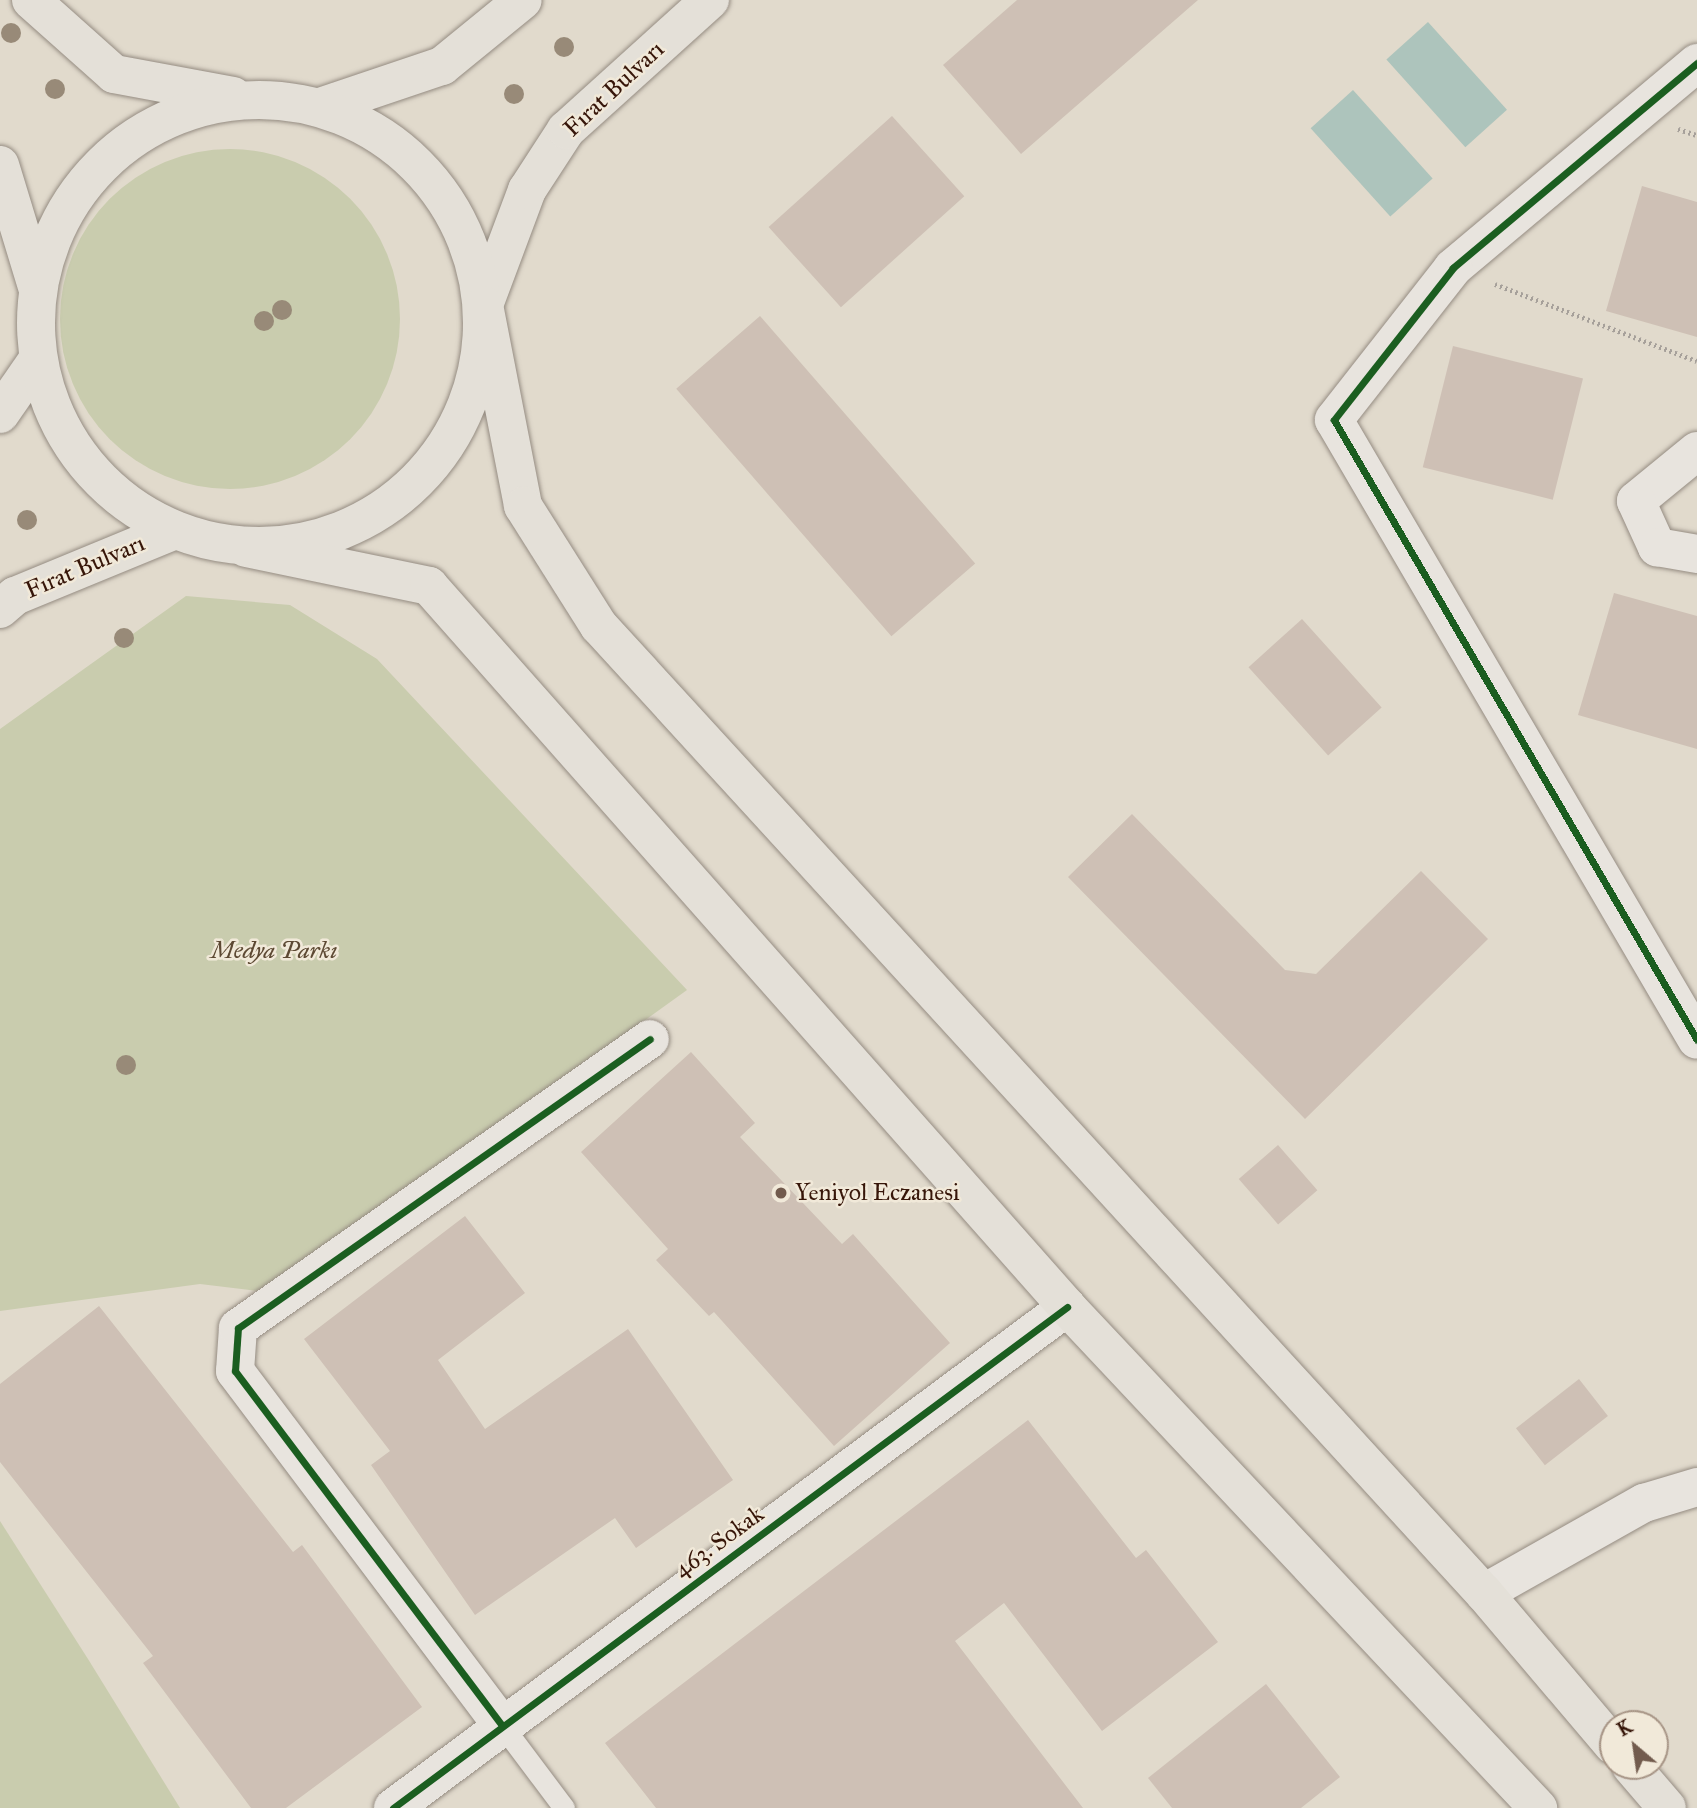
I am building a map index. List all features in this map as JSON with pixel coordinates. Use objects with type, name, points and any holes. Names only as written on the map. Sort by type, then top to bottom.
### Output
[{"type":"main road","points":[[31,0],[114,74],[245,98],[320,107],[382,135],[433,180],[468,238],[484,305],[523,506],[599,626],[1483,1593],[1599,1729]]},
{"type":"main road","points":[[320,107],[442,66],[523,0]]},
{"type":"main road","name":"Fırat Bulvarı","points":[[484,305],[527,190],[566,130],[710,0]]},
{"type":"main road","points":[[37,287],[62,215],[108,156],[172,116],[245,98]]},
{"type":"main road","points":[[0,165],[37,287],[36,362],[62,433],[109,492],[173,531],[429,586],[1067,1307],[1538,1808]]},
{"type":"main road","points":[[246,548],[322,539],[391,505],[444,450],[477,381],[484,305]]},
{"type":"main road","points":[[0,414],[36,362]]},
{"type":"main road","name":"Fırat Bulvarı","points":[[0,609],[15,596],[173,531]]},
{"type":"main road","points":[[1643,1780],[1667,1808]]},
{"type":"street","points":[[1697,63],[1453,268],[1334,420],[1697,1040]]},
{"type":"street","points":[[1697,451],[1636,501],[1657,547],[1697,554]]},
{"type":"street","points":[[501,1724],[235,1371],[239,1328],[650,1039]]},
{"type":"street","name":"463. Sokak","points":[[393,1808],[501,1724],[1067,1307]]},
{"type":"street","points":[[1483,1593],[1644,1503],[1697,1487]]},
{"type":"lane","points":[[501,1724],[564,1808]]},
{"type":"path","points":[[1453,268],[1697,360]]},
{"type":"green space","points":[[213,149],[247,149],[279,156],[325,177],[362,211],[380,239],[393,270],[400,302],[400,336],[393,368],[380,399],[362,427],[338,451],[310,469],[279,482],[247,489],[213,489],[181,482],[135,461],[98,427],[80,399],[67,368],[60,336],[60,302],[67,270],[88,224],[122,187],[150,169],[181,156]]},
{"type":"green space","name":"Medya Parkı","points":[[186,596],[290,605],[377,659],[687,990],[267,1292],[200,1284],[0,1311],[0,729]]},
{"type":"green space","points":[[0,1521],[88,1659],[180,1808],[0,1808]]},
{"type":"water","points":[[1428,22],[1507,110],[1465,147],[1386,59]]},
{"type":"water","points":[[1353,90],[1433,178],[1390,217],[1311,128]]},
{"type":"building","points":[[1017,0],[1198,0],[1021,154],[943,65]]},
{"type":"building","points":[[892,116],[964,196],[841,307],[769,227]]},
{"type":"building","points":[[1642,186],[1697,202],[1697,337],[1606,311]]},
{"type":"building","points":[[760,316],[975,564],[891,636],[676,389]]},
{"type":"building","points":[[1453,346],[1583,378],[1553,500],[1423,467]]},
{"type":"building","points":[[1614,593],[1697,616],[1697,749],[1578,715]]},
{"type":"building","points":[[1302,619],[1382,707],[1328,756],[1248,667]]},
{"type":"building","points":[[1132,814],[1285,970],[1316,974],[1421,871],[1488,939],[1305,1119],[1068,877]]},
{"type":"building","points":[[691,1052],[755,1123],[740,1137],[842,1244],[853,1234],[950,1343],[834,1446],[714,1312],[709,1316],[656,1260],[668,1249],[581,1152]]},
{"type":"building","points":[[1278,1145],[1317,1190],[1278,1224],[1239,1179]]},
{"type":"building","points":[[465,1216],[525,1293],[438,1360],[485,1429],[628,1329],[733,1480],[636,1548],[615,1518],[475,1615],[371,1465],[390,1451],[304,1339]]},
{"type":"building","points":[[99,1306],[293,1552],[302,1545],[422,1707],[286,1808],[251,1808],[143,1663],[153,1656],[0,1462],[0,1384]]},
{"type":"building","points":[[1579,1379],[1608,1416],[1545,1465],[1516,1428]]},
{"type":"building","points":[[1028,1420],[1136,1558],[1146,1550],[1218,1642],[1102,1731],[1004,1603],[955,1641],[1083,1808],[656,1808],[605,1743]]},
{"type":"building","points":[[1266,1684],[1340,1777],[1301,1808],[1172,1808],[1148,1778]]},
{"type":"cycle path","points":[[1697,63],[1453,268],[1334,420],[1697,1040]]},
{"type":"cycle path","points":[[501,1724],[235,1371],[238,1328],[650,1039]]},
{"type":"cycle path","points":[[393,1808],[1067,1307]]},
{"type":"place","name":"Yeniyol Eczanesi","points":[[781,1193]]}]
